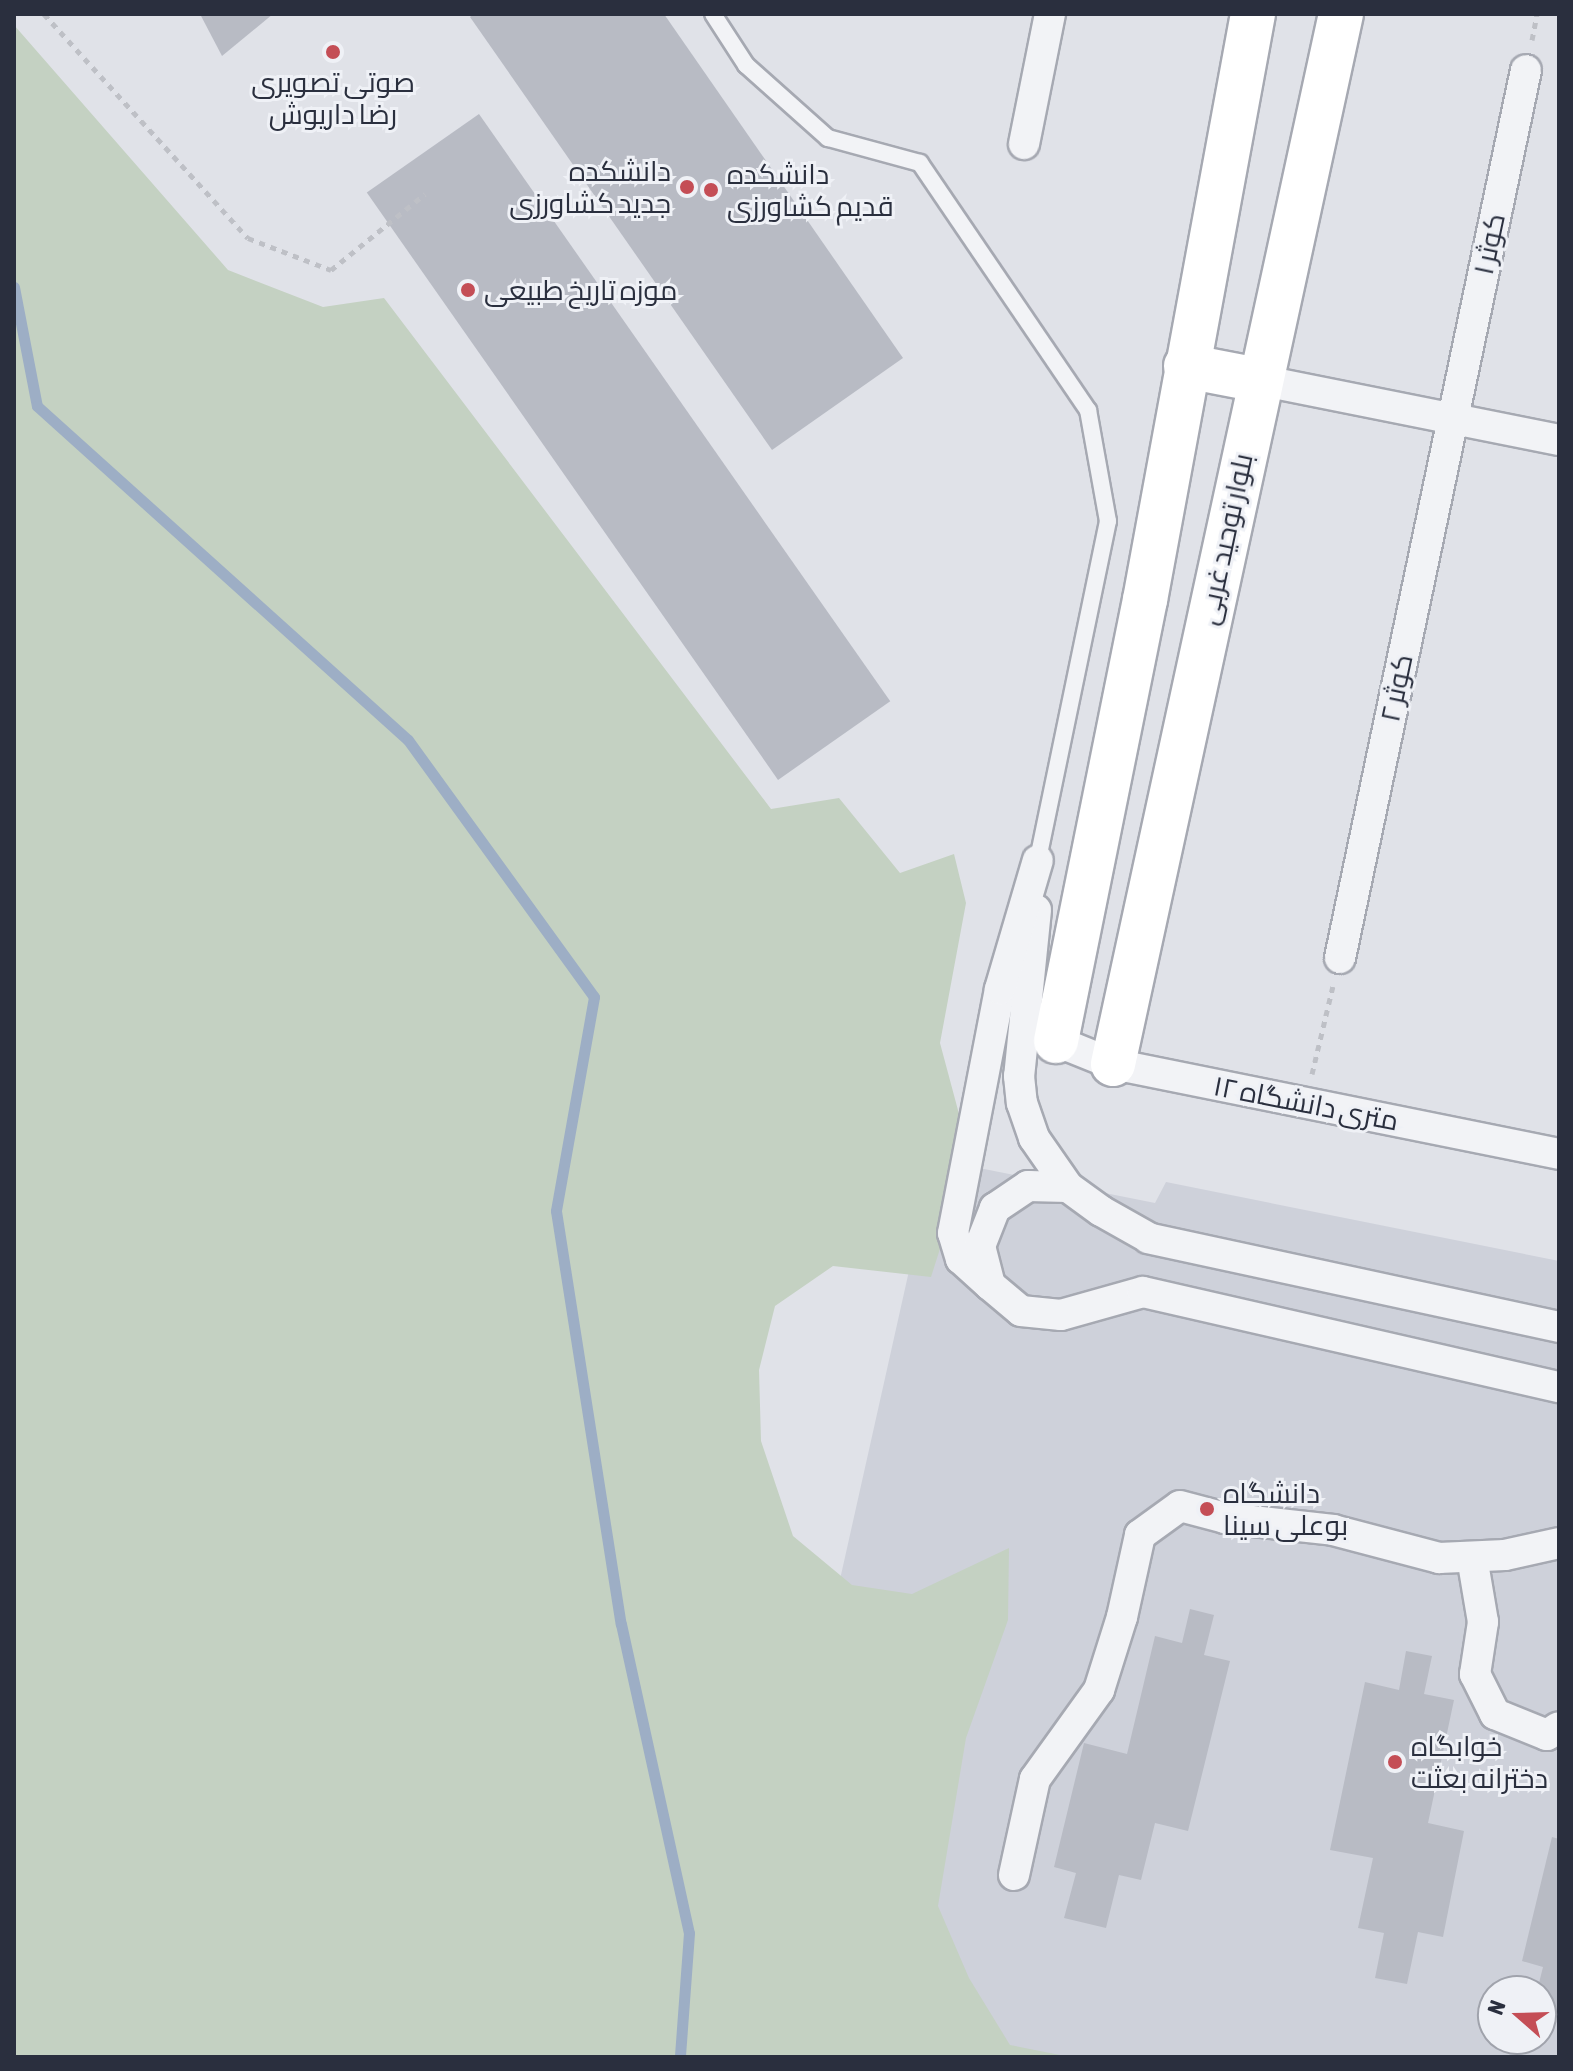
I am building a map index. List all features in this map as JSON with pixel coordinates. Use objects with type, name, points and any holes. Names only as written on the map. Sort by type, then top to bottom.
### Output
[{"type":"street","points":[[1024,144],[1050,14]]},
{"type":"street","points":[[1056,1041],[1145,600],[1253,14]]},
{"type":"street","name":"بلوار توحید غربی","points":[[1113,1064],[1259,380],[1341,14]]},
{"type":"street","name":"کوثر ۱","points":[[1453,418],[1526,70]]},
{"type":"street","points":[[1186,366],[1559,440]]},
{"type":"street","name":"کوثر ۲","points":[[1340,958],[1453,418]]},
{"type":"street","points":[[1038,860],[1034,954],[1019,1076],[1022,1103],[1034,1138],[1068,1187],[1101,1211],[1149,1238],[1559,1327]]},
{"type":"street","points":[[1038,860],[1000,989],[953,1233],[961,1259],[1021,1311],[1061,1315],[1143,1292],[1559,1387]]},
{"type":"street","name":"۱۲ متری دانشگاه","points":[[1056,1041],[1113,1064],[1559,1154]]},
{"type":"street","points":[[990,1285],[980,1246],[995,1208],[1028,1186],[1068,1187]]},
{"type":"street","points":[[1014,1875],[1035,1779],[1099,1690],[1122,1617],[1140,1535],[1180,1506],[1225,1518],[1333,1530],[1439,1558],[1505,1555],[1559,1543]]},
{"type":"street","points":[[1472,1557],[1483,1622],[1475,1674],[1495,1714],[1547,1735],[1559,1727]]},
{"type":"lane","points":[[713,14],[746,65],[828,138],[920,163],[1088,410],[1108,521],[1038,860]]},
{"type":"path","points":[[44,14],[248,238],[331,270],[425,194]]},
{"type":"path","points":[[1305,1103],[1340,958]]},
{"type":"shaded area","name":"دانشگاه بوعلی سینا","points":[[934,1159],[1155,1203],[1166,1182],[1559,1261],[1559,2057],[1003,2057],[805,1736]]},
{"type":"green space","points":[[14,25],[228,270],[323,307],[384,298],[771,809],[839,798],[900,873],[954,854],[966,903],[940,1043],[970,1155],[931,1277],[833,1266],[775,1306],[759,1370],[761,1441],[793,1536],[852,1585],[912,1594],[1009,1548],[1008,1620],[966,1738],[938,1906],[969,1978],[1010,2045],[1070,2057],[14,2057]]},
{"type":"building","points":[[200,14],[273,14],[222,56]]},
{"type":"building","name":"دانشکده جدید کشاورزی","points":[[473,14],[664,14],[903,358],[772,450],[470,17]]},
{"type":"building","points":[[479,114],[890,701],[778,780],[367,193]]},
{"type":"building","points":[[1190,1609],[1214,1615],[1204,1655],[1230,1661],[1188,1831],[1155,1823],[1141,1880],[1119,1875],[1106,1928],[1064,1918],[1076,1873],[1054,1867],[1084,1743],[1127,1754],[1155,1636],[1182,1643]]},
{"type":"building","name":"خوابگاه دخترانه بعثت","points":[[1406,1651],[1432,1656],[1424,1694],[1454,1700],[1428,1823],[1464,1831],[1443,1937],[1418,1932],[1407,1984],[1375,1978],[1384,1933],[1358,1928],[1373,1858],[1330,1850],[1365,1682],[1399,1690]]},
{"type":"building","name":"خوابگاه دخترانه بعثت","points":[[1552,1837],[1559,1839],[1559,2018],[1557,1975],[1541,1975],[1543,1967],[1522,1961]]},
{"type":"waterway","points":[[14,287],[37,406],[408,740],[594,997],[556,1211],[621,1624],[689,1933],[680,2057]]},
{"type":"place","name":"صوتی تصویری رضا داریوش","points":[[333,52]]},
{"type":"place","name":"دانشکده جدید کشاورزی","points":[[687,187]]},
{"type":"place","name":"دانشکده قدیم کشاورزی","points":[[711,190]]},
{"type":"place","name":"موزه تاریخ طبیعی","points":[[468,290]]},
{"type":"place","name":"دانشگاه بوعلی سینا","points":[[1207,1509]]},
{"type":"place","name":"خوابگاه دخترانه بعثت","points":[[1395,1762]]}]
